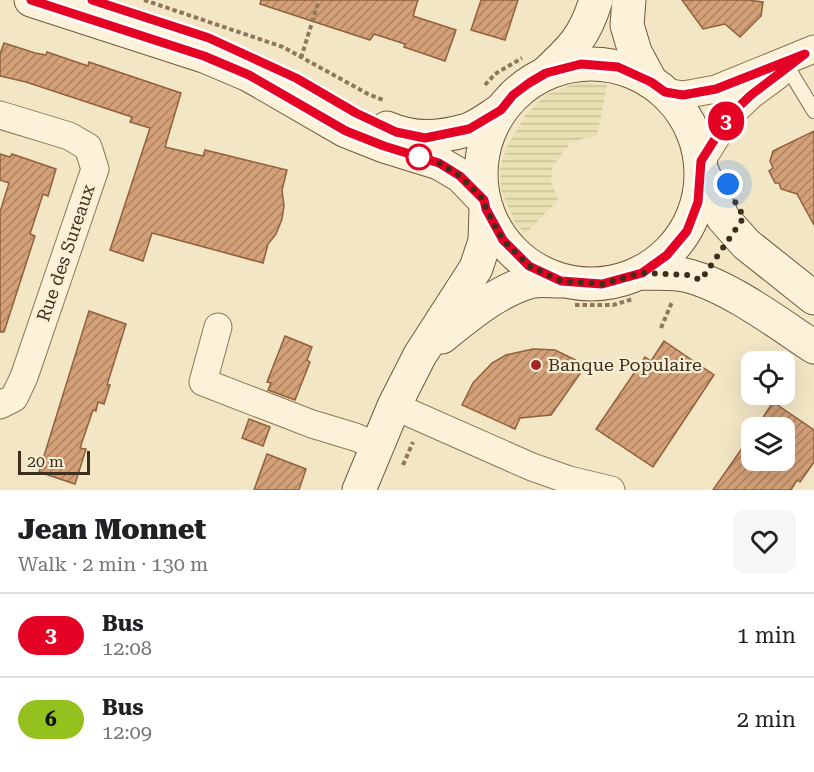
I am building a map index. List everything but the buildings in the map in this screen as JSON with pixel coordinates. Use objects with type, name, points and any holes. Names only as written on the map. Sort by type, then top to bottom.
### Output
[{"type":"main road","points":[[31,0],[204,56],[249,75],[346,131],[384,146],[439,163],[460,176],[485,204],[503,240],[529,266],[565,293]]},
{"type":"main road","points":[[92,0],[229,46],[296,78],[356,113],[396,132],[425,138],[469,129],[490,100],[521,89],[538,63],[574,46],[590,21],[596,0]]},
{"type":"main road","points":[[629,0],[627,25],[634,52],[658,87],[689,123],[702,166],[723,218],[746,244],[814,298]]},
{"type":"main road","points":[[538,63],[618,67],[658,87]]},
{"type":"main road","points":[[359,490],[394,406],[420,355],[476,268],[485,241],[485,204],[481,169],[487,138],[490,100]]},
{"type":"main road","points":[[641,285],[687,231],[698,202],[702,166]]},
{"type":"main road","points":[[420,355],[471,314],[506,292],[531,282],[565,293],[602,284],[641,285],[687,275],[688,287],[712,284],[814,347]]},
{"type":"street","points":[[658,87],[683,95],[716,89],[802,57]]},
{"type":"street","points":[[702,166],[730,115],[751,95],[802,57]]},
{"type":"street","name":"Rue des Sureaux","points":[[0,115],[69,136],[88,147],[95,169],[24,377],[14,398],[0,405]]},
{"type":"street","points":[[218,327],[203,382],[312,424],[378,446]]},
{"type":"street","points":[[394,406],[542,470],[569,480],[611,490]]},
{"type":"lane","points":[[802,57],[814,111]]},
{"type":"path","points":[[144,0],[283,47],[368,94],[387,102]]},
{"type":"path","points":[[301,57],[319,0]]},
{"type":"path","points":[[490,100],[495,75],[538,63]]},
{"type":"path","points":[[565,293],[594,307],[613,305],[641,285]]},
{"type":"path","points":[[661,328],[688,287]]},
{"type":"path","points":[[400,470],[424,419]]},
{"type":"shaded area","points":[[579,82],[607,85],[597,136],[570,144],[560,156],[552,168],[551,181],[558,200],[525,234],[514,221],[501,190],[500,167],[507,147],[526,114],[546,95]]},
{"type":"bus line","name":"3","points":[[31,0],[204,56],[249,75],[346,131],[384,146],[439,163],[460,176],[484,200],[486,209],[503,240],[529,266],[561,281],[602,284],[642,273],[667,255],[687,231],[698,202],[701,161],[730,115],[751,95],[805,54],[716,89],[683,95],[665,92],[651,82],[618,67],[581,64],[546,73],[513,95],[501,110],[469,129],[425,138],[396,132],[356,113],[296,78],[209,38],[92,0]]},
{"type":"place","name":"Banque Populaire","points":[[536,365]]},
{"type":"route","points":[[419,157],[439,163],[460,176],[484,200],[486,209],[503,240],[529,266],[561,281],[602,284],[642,273],[687,275],[701,280],[744,217],[731,195],[728,184]]}]
